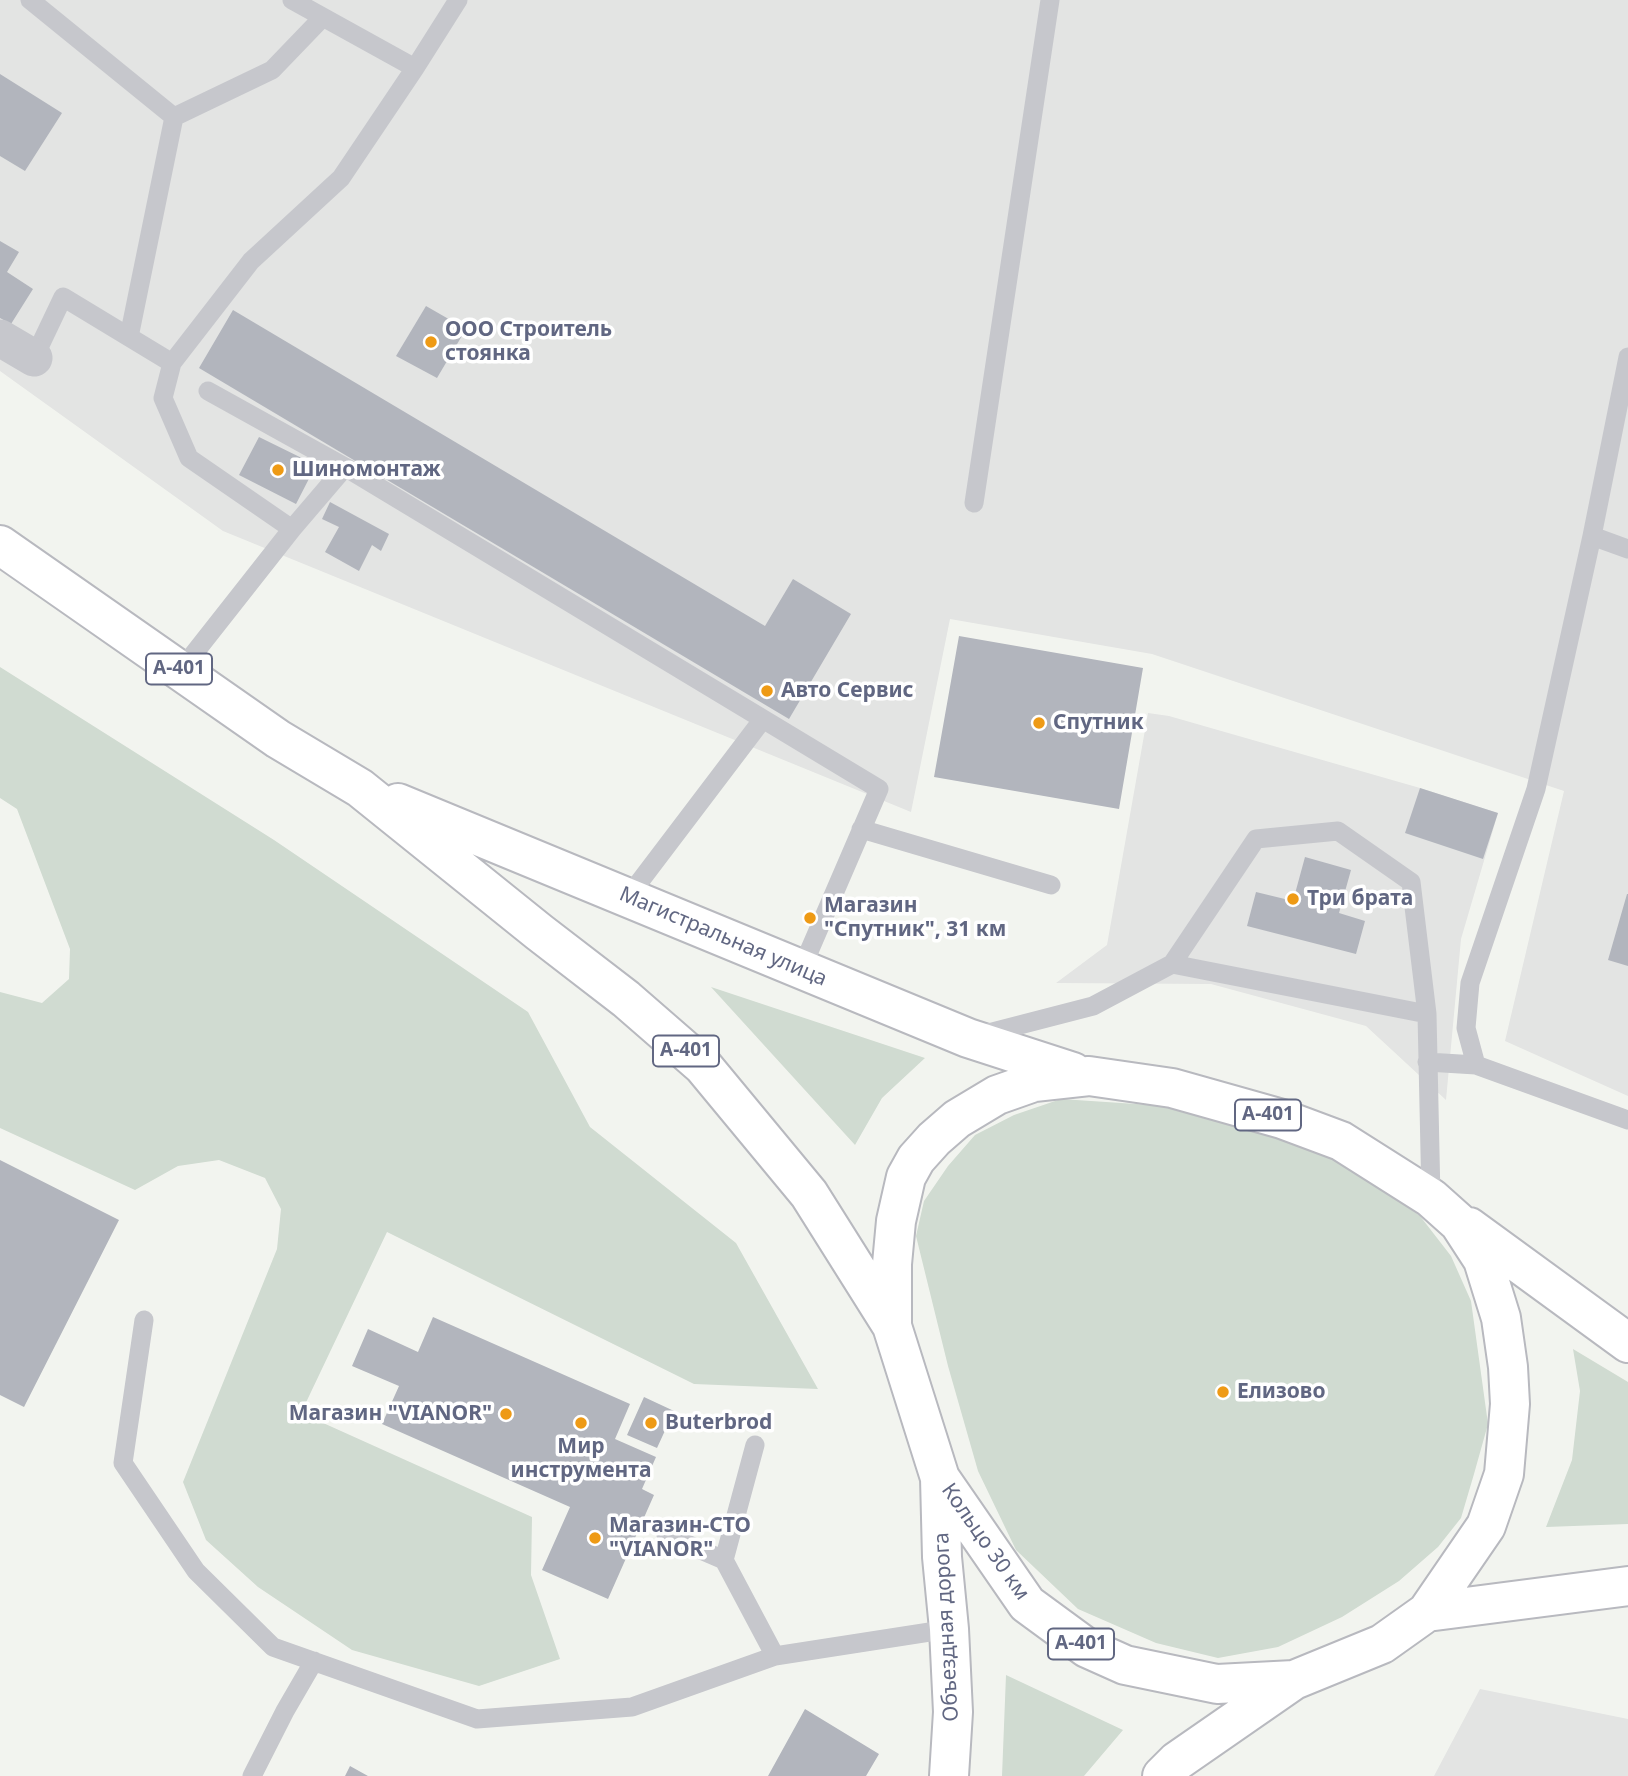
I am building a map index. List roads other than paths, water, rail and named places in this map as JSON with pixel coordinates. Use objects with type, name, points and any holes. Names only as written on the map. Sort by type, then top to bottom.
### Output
[{"type":"main road","name":"Магистральная улица","points":[[0,545],[278,739],[360,788],[626,999],[703,1066],[809,1195],[892,1326]]},
{"type":"main road","name":"Магистральная улица","points":[[360,788],[968,1038],[1088,1076]]},
{"type":"main road","name":"Кольцо 30 км","points":[[1088,1076],[1172,1088],[1282,1119],[1341,1141],[1431,1198],[1460,1223],[1483,1260],[1501,1318],[1510,1404],[1504,1475],[1486,1527],[1427,1612],[1382,1644],[1294,1680],[1217,1684],[1125,1665],[1087,1648],[1027,1604],[940,1478],[892,1326],[892,1264],[896,1221],[906,1177],[916,1159],[957,1119],[997,1095],[1034,1082],[1088,1076]]},
{"type":"main road","points":[[1431,1198],[1628,1343]]},
{"type":"main road","name":"Объездная дорога","points":[[940,1478],[953,1712],[949,1776]]},
{"type":"main road","points":[[1427,1612],[1628,1586]]},
{"type":"main road","name":"А-401","points":[[1162,1776],[1177,1761],[1294,1680]]},
{"type":"street","points":[[0,338],[34,358]]},
{"type":"lane","points":[[30,0],[174,117]]},
{"type":"lane","points":[[292,0],[415,68]]},
{"type":"lane","points":[[292,529],[189,458],[163,398],[172,363],[250,261],[341,178],[458,0]]},
{"type":"lane","points":[[974,503],[1050,0]]},
{"type":"lane","points":[[174,117],[272,69],[323,17]]},
{"type":"lane","points":[[130,337],[174,117]]},
{"type":"lane","points":[[34,358],[63,297],[172,363]]},
{"type":"lane","points":[[1476,1065],[1466,1028],[1470,983],[1536,789],[1628,358]]},
{"type":"lane","points":[[208,391],[345,467],[879,789],[801,971]]},
{"type":"lane","points":[[181,670],[292,529],[345,467]]},
{"type":"lane","points":[[1592,536],[1628,549]]},
{"type":"lane","points":[[628,897],[763,719]]},
{"type":"lane","points":[[861,829],[1051,885]]},
{"type":"lane","points":[[968,1038],[1093,1006],[1172,964],[1256,839],[1338,831],[1411,882],[1427,1014],[1431,1198]]},
{"type":"lane","points":[[1172,964],[1427,1014]]},
{"type":"lane","points":[[1427,1062],[1476,1065],[1628,1120]]},
{"type":"lane","points":[[144,1320],[123,1463],[196,1571],[273,1647],[477,1719],[632,1707],[775,1656],[949,1629]]},
{"type":"lane","points":[[724,1560],[755,1445]]},
{"type":"lane","points":[[666,1535],[724,1560],[775,1656]]},
{"type":"lane","points":[[252,1776],[314,1661]]},
{"type":"place","name":"ООО Строитель стоянка","points":[[431,342]]},
{"type":"place","name":"Шиномонтаж","points":[[278,470]]},
{"type":"place","name":"Авто Сервис","points":[[767,691]]},
{"type":"place","name":"Спутник","points":[[1039,723]]},
{"type":"place","name":"Три брата","points":[[1293,899]]},
{"type":"place","name":"Магазин \"Спутник\", 31 км","points":[[810,918]]},
{"type":"place","name":"Елизово","points":[[1223,1392]]},
{"type":"place","name":"Магазин \"VIANOR\"","points":[[506,1414]]},
{"type":"place","name":"Мир инструмента","points":[[581,1423]]},
{"type":"place","name":"Buterbrod","points":[[651,1423]]},
{"type":"place","name":"Магазин-СТО \"VIANOR\"","points":[[595,1538]]}]
